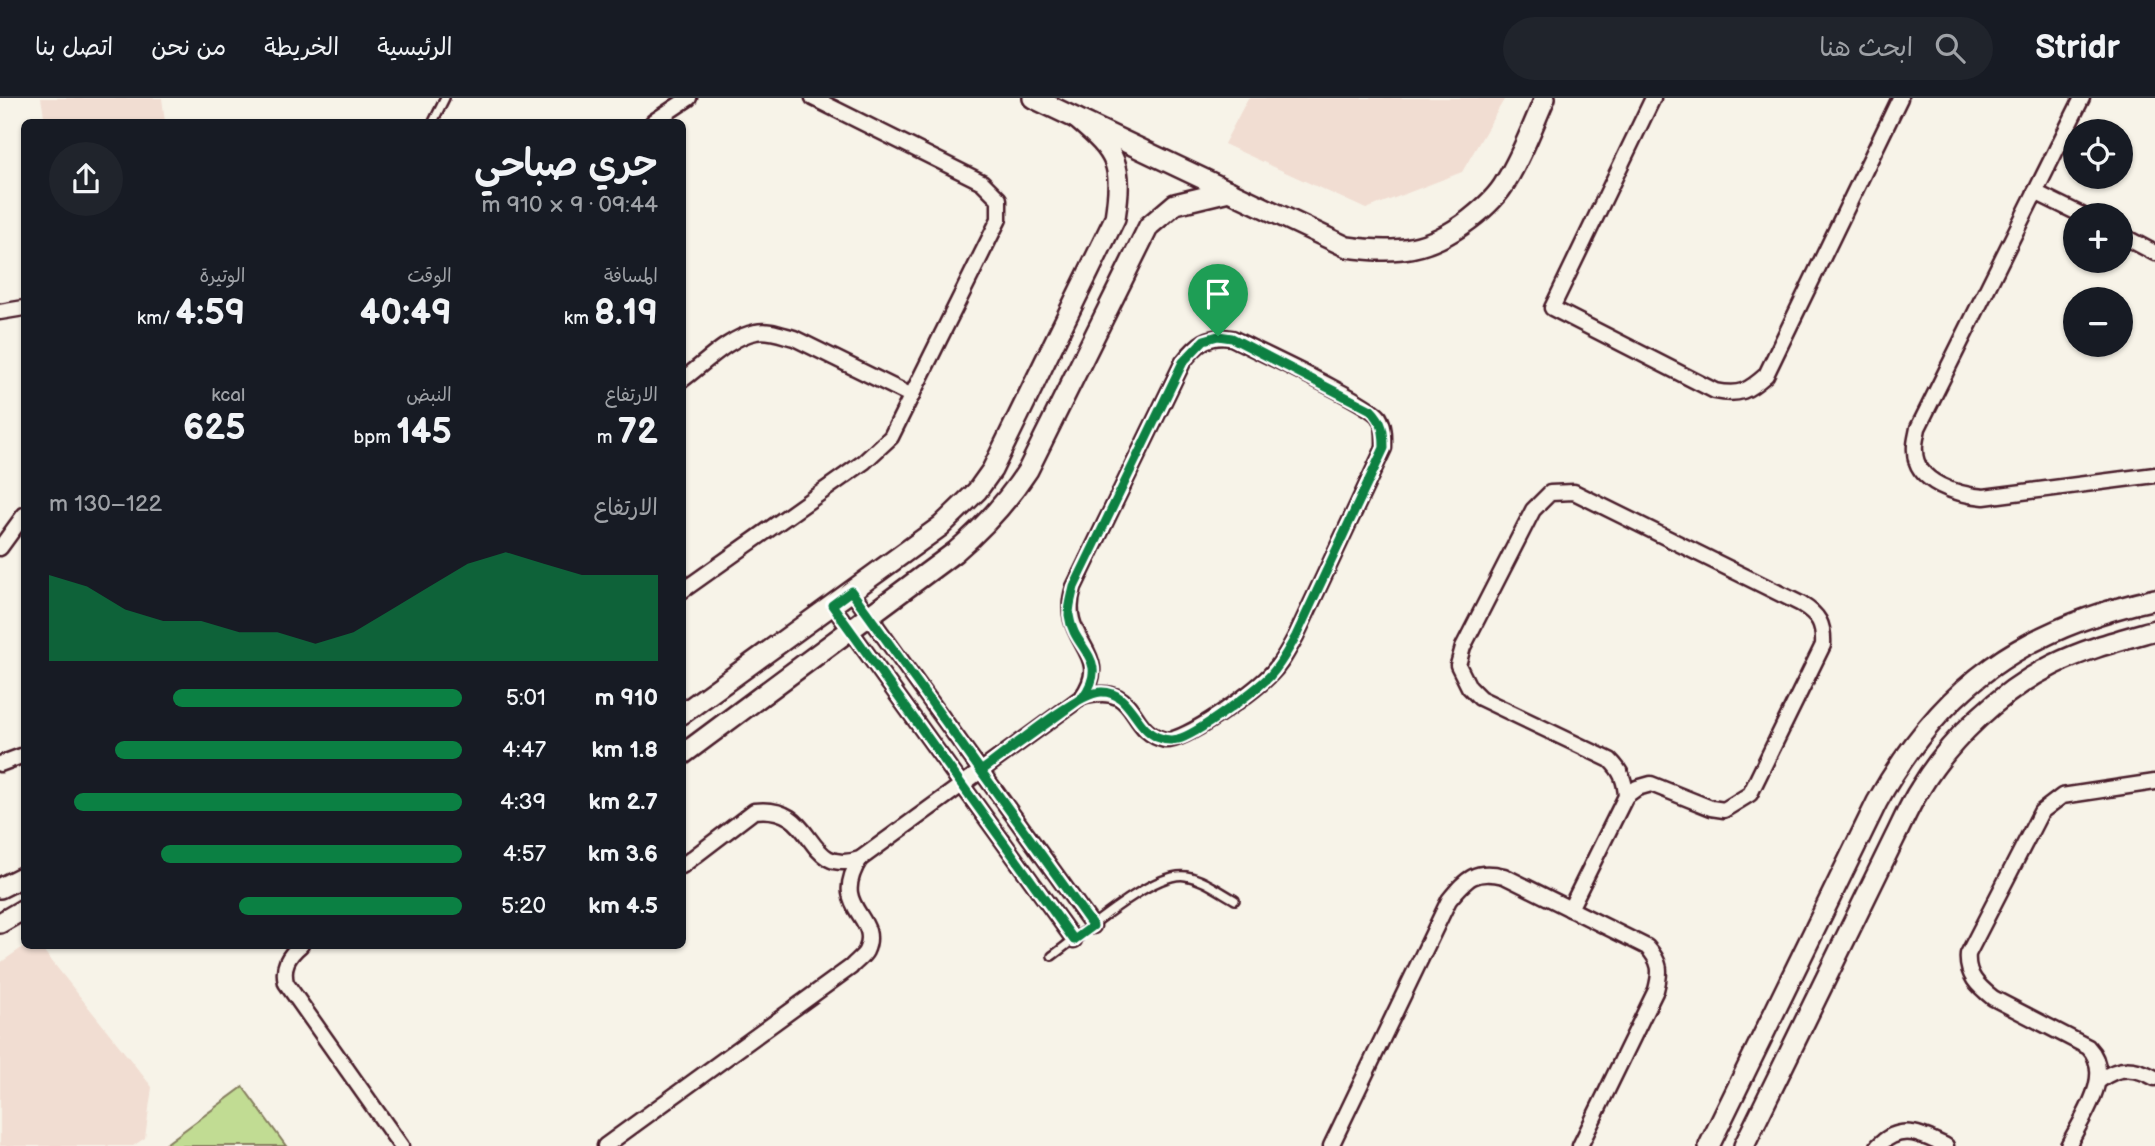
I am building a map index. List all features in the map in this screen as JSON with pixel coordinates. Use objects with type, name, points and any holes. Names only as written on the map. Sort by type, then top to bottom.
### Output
[{"type":"street","points":[[658,119],[689,98]]},
{"type":"street","points":[[686,588],[864,462],[891,437],[999,219],[999,199],[982,182],[813,98]]},
{"type":"street","points":[[1032,98],[1347,247],[1379,252],[1412,249],[1446,238],[1481,210],[1506,183],[1545,98]]},
{"type":"street","points":[[1653,98],[1552,308],[1715,391],[1733,394],[1751,388],[1766,375],[1900,98]]},
{"type":"street","points":[[2082,98],[1918,428],[1914,451],[1917,465],[1930,479],[1962,495],[1984,497],[2155,475]]},
{"type":"street","points":[[686,711],[941,526],[977,491],[992,470],[1115,218],[1118,198],[1116,163],[1107,144],[1077,119]]},
{"type":"street","points":[[686,752],[956,552],[1009,500],[1053,422],[1149,226],[1175,204],[1229,191]]},
{"type":"street","points":[[2035,192],[2063,206]]},
{"type":"street","points":[[2133,241],[2155,253]]},
{"type":"street","points":[[0,312],[21,308]]},
{"type":"street","points":[[686,377],[735,341],[756,332],[774,332],[794,338],[912,396]]},
{"type":"street","points":[[605,1146],[851,967],[865,952],[869,937],[864,920],[850,898],[848,882],[860,859],[1083,697],[1100,692],[1112,694],[1124,700],[1145,729],[1155,736],[1168,740],[1180,739],[1197,730],[1268,678],[1283,660],[1296,636],[1384,448],[1384,431],[1379,417],[1356,401],[1232,338],[1218,336],[1204,340],[1193,349],[1183,362],[1070,600],[1069,615],[1073,629],[1093,662],[1091,685],[1083,697]]},
{"type":"street","points":[[1570,909],[1626,796],[1625,783],[1619,769],[1610,760],[1480,698],[1469,687],[1458,665],[1463,648],[1533,510],[1550,492],[1573,492],[1801,604],[1814,612],[1824,629],[1824,645],[1750,794],[1724,810],[1712,808],[1651,784],[1626,796]]},
{"type":"street","points":[[0,548],[21,519]]},
{"type":"street","points":[[851,591],[1093,926]]},
{"type":"street","points":[[1709,1146],[1877,802],[1899,762],[1931,722],[1998,662],[2035,638],[2083,618],[2155,599]]},
{"type":"street","points":[[832,605],[1074,940]]},
{"type":"street","points":[[1744,1146],[1901,824],[1920,788],[1949,750],[1983,714],[2013,690],[2052,665],[2102,644],[2155,630]]},
{"type":"street","points":[[0,764],[21,756]]},
{"type":"street","points":[[2068,1146],[2099,1080],[2096,1055],[2088,1046],[1993,998],[1981,989],[1967,964],[1968,954],[2034,825],[2049,804],[2062,796],[2155,782]]},
{"type":"street","points":[[686,863],[754,811],[769,809],[791,816],[824,857],[835,863],[860,859]]},
{"type":"street","points":[[1331,1146],[1449,901],[1466,880],[1476,874],[1489,872],[1504,876],[1647,947],[1657,957],[1661,971],[1656,990],[1580,1146]]},
{"type":"street","points":[[0,888],[21,878]]},
{"type":"street","points":[[0,923],[21,911]]},
{"type":"street","points":[[297,949],[286,962],[283,972],[286,983],[401,1146]]},
{"type":"street","points":[[2099,1080],[2125,1068],[2142,1071],[2155,1078]]},
{"type":"street","points":[[1878,1146],[1894,1133],[1905,1131],[1919,1133],[1946,1146]]},
{"type":"lane","points":[[434,119],[445,98]]},
{"type":"lane","points":[[1052,956],[1151,884],[1167,876],[1184,876],[1200,881],[1235,900]]},
{"type":"shaded area","points":[[41,98],[162,98],[165,119],[44,119]]},
{"type":"shaded area","points":[[1248,98],[1505,98],[1462,172],[1366,209],[1224,144]]},
{"type":"shaded area","points":[[21,948],[42,949],[152,1087],[145,1138],[133,1146],[0,1146],[0,963]]},
{"type":"green space","points":[[243,1087],[286,1146],[163,1146]]},
{"type":"route","points":[[1218,336],[1204,340],[1183,362],[1074,587],[1069,615],[1073,629],[1093,662],[1091,685],[1083,697],[981,771],[851,591],[832,605],[1074,940],[1093,926],[981,771],[1032,734],[1083,697],[1100,692],[1112,694],[1124,700],[1145,729],[1155,736],[1168,740],[1180,739],[1197,730],[1268,678],[1283,660],[1296,636],[1384,448],[1384,431],[1379,417],[1371,410],[1232,338],[1218,336]]}]
